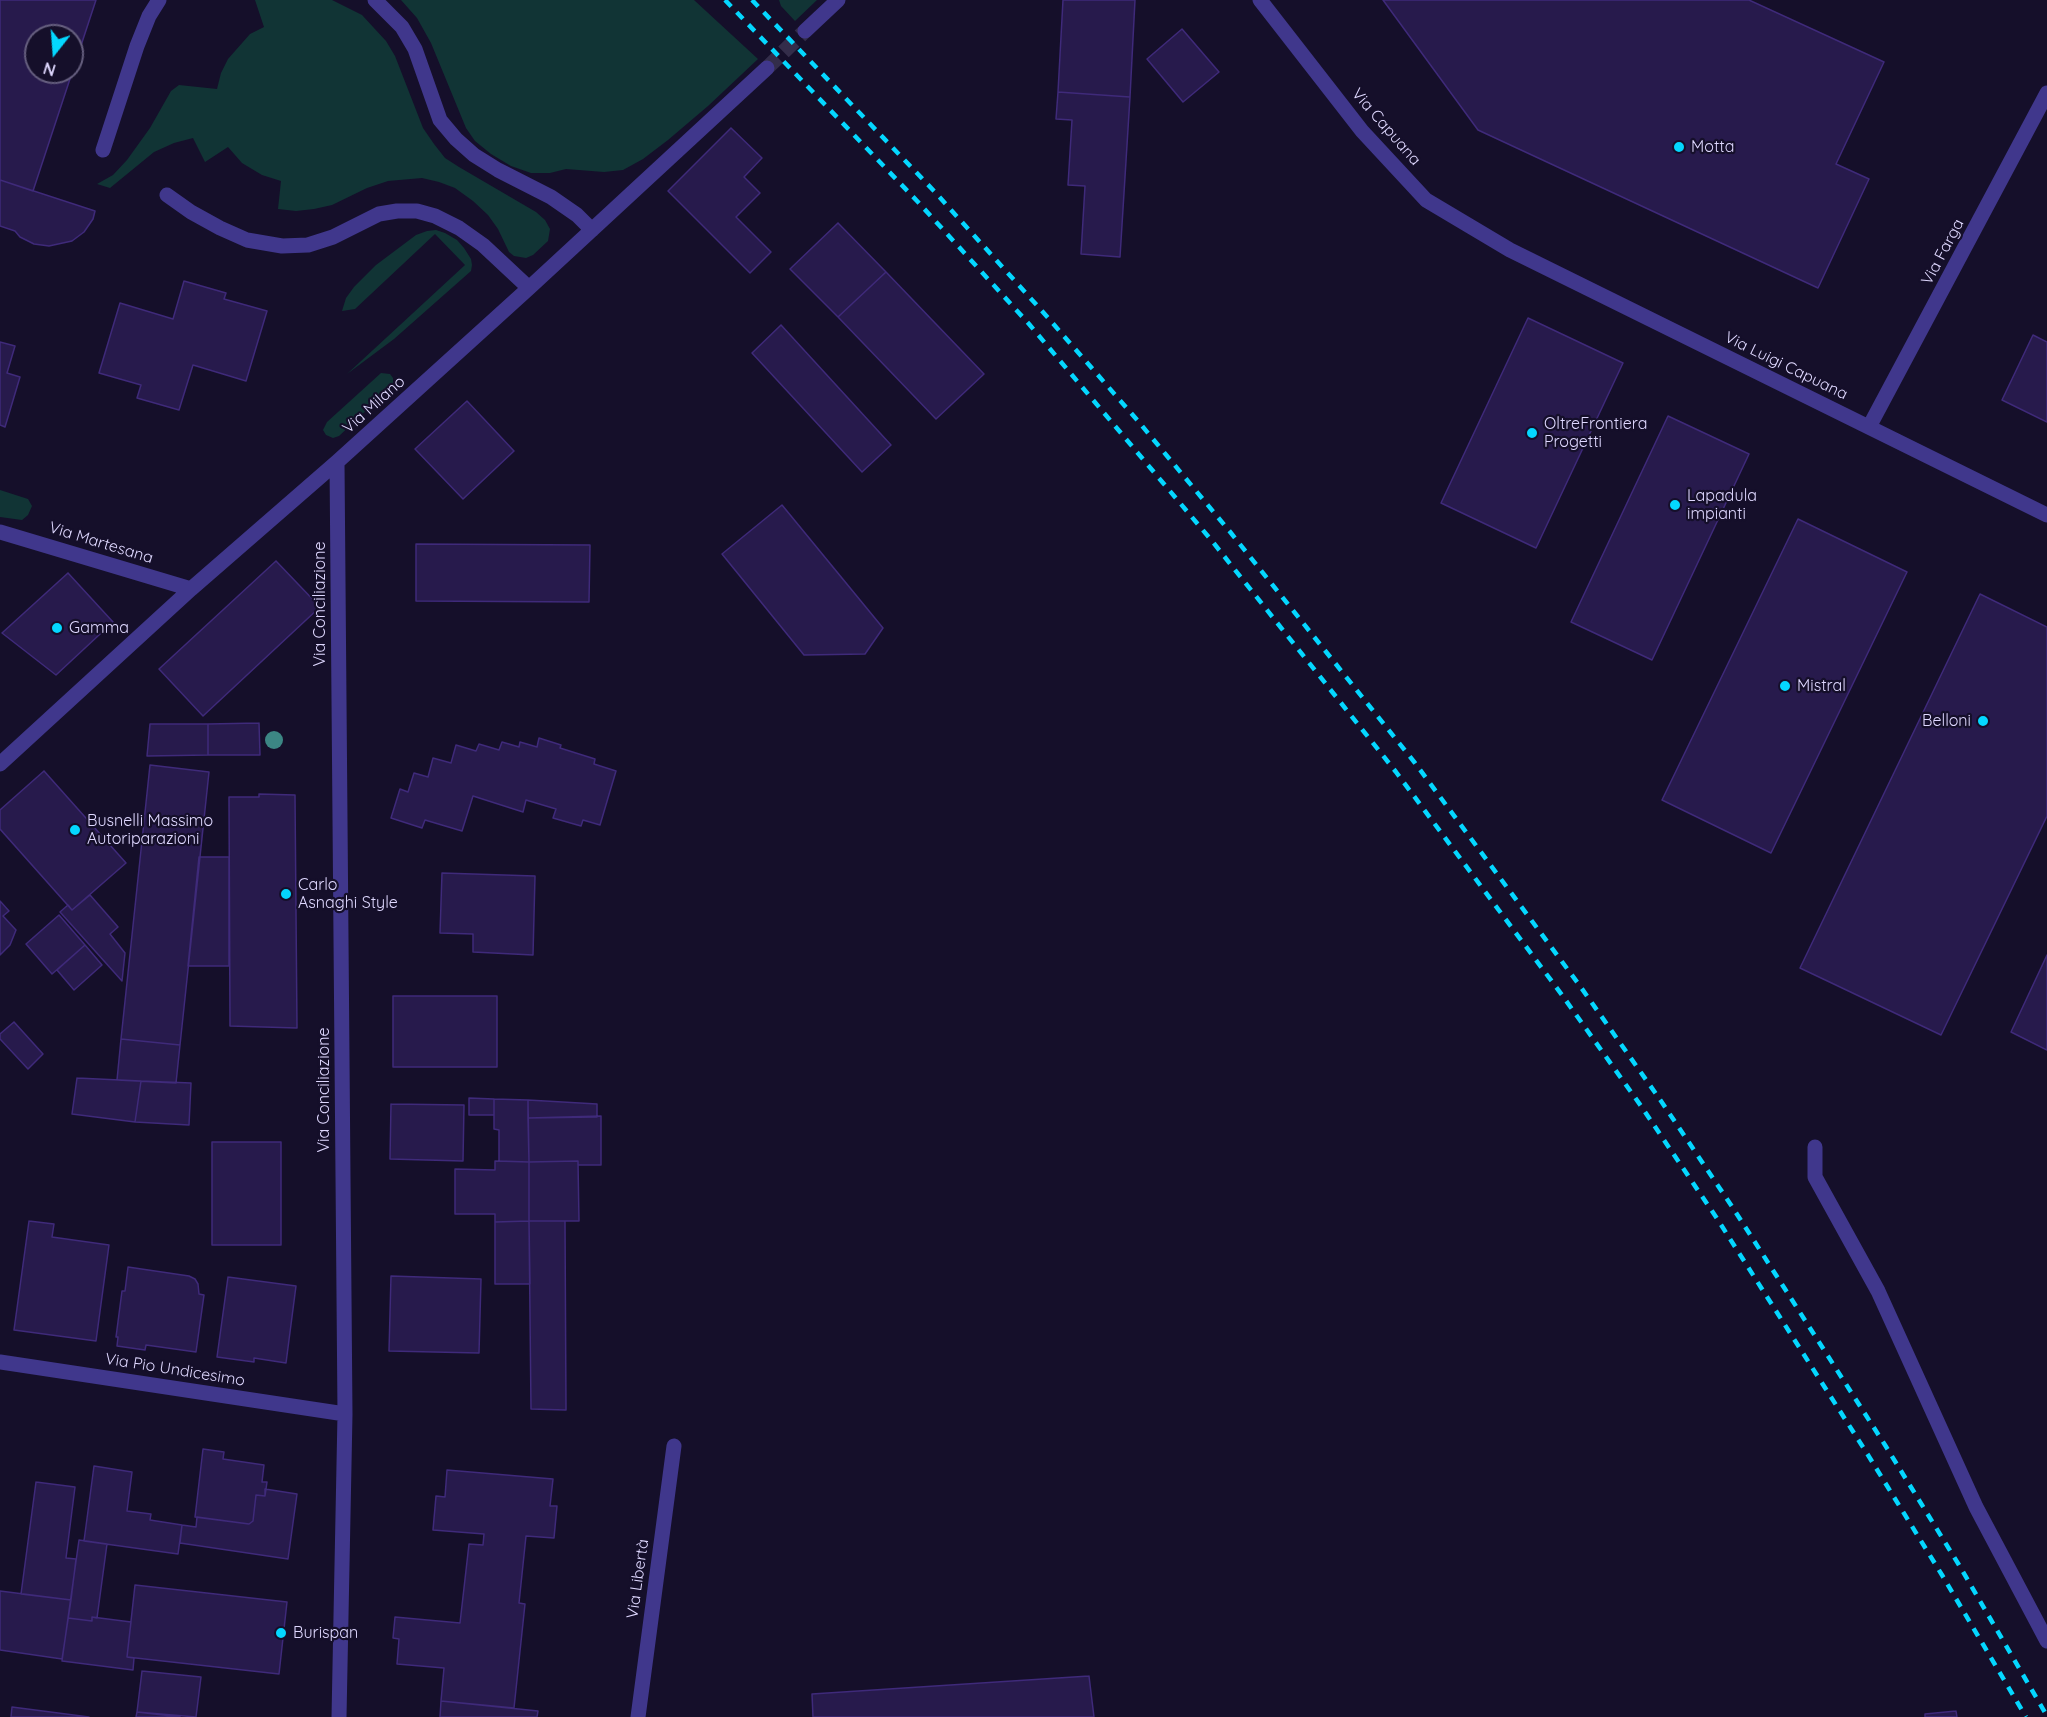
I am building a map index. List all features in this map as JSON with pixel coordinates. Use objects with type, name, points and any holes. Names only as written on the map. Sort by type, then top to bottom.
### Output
[{"type":"street","points":[[103,150],[137,46],[149,16],[159,0]]},
{"type":"street","points":[[375,0],[402,27],[415,49],[441,120],[456,139],[474,155],[498,170],[551,197],[577,215],[592,230]]},
{"type":"street","points":[[805,31],[838,0]]},
{"type":"street","name":"Via Capuana","points":[[1260,0],[1362,130],[1426,200],[1510,250]]},
{"type":"street","name":"Via Milano","points":[[0,764],[191,589],[337,462],[529,288],[768,68]]},
{"type":"street","name":"Via Farga","points":[[1869,428],[2047,93]]},
{"type":"street","points":[[167,195],[190,212],[219,228],[247,240],[282,246],[308,245],[333,237],[379,214],[417,211],[435,216],[459,228],[483,245],[529,288]]},
{"type":"street","name":"Via Luigi Capuana","points":[[1510,250],[2047,515]]},
{"type":"street","name":"Via Conciliazione","points":[[337,462],[345,1414],[339,1717]]},
{"type":"street","name":"Via Martesana","points":[[0,532],[191,589]]},
{"type":"street","points":[[1815,1147],[1815,1177],[1878,1292],[1976,1507],[2047,1641]]},
{"type":"street","name":"Via Pio Undicesimo","points":[[0,1362],[345,1414]]},
{"type":"street","name":"Via Libertà","points":[[638,1717],[674,1446]]},
{"type":"green space","points":[[255,0],[332,0],[362,15],[386,41],[395,56],[423,128],[445,158],[536,212],[545,220],[550,229],[548,241],[533,255],[526,258],[514,256],[509,252],[488,215],[473,201],[455,188],[422,178],[388,181],[367,188],[332,205],[314,209],[296,211],[278,209],[281,181],[262,175],[242,163],[228,147],[205,162],[193,138],[154,152],[110,188],[97,184],[113,175],[127,160],[150,128],[171,91],[179,85],[217,89],[228,59],[250,34],[264,27]]},
{"type":"green space","points":[[401,0],[694,0],[758,59],[668,140],[643,159],[623,170],[604,172],[566,169],[550,173],[531,173],[511,166],[475,141],[466,128],[431,43],[417,18]]},
{"type":"green space","points":[[779,0],[817,0],[795,21],[781,6]]},
{"type":"green space","points":[[436,230],[457,240],[464,248],[471,259],[471,271],[394,339],[347,374],[465,265],[435,234],[355,309],[342,311],[346,298],[354,287],[376,265],[416,235]]},
{"type":"green space","points":[[381,373],[390,374],[393,378],[393,384],[389,389],[339,436],[333,438],[326,435],[323,430],[327,422]]},
{"type":"green space","points":[[0,490],[28,499],[32,506],[28,515],[22,520],[0,517]]},
{"type":"building","points":[[0,0],[96,0],[84,36],[84,24],[24,24],[24,84],[68,84],[33,191],[0,180]]},
{"type":"building","points":[[1063,0],[1135,0],[1130,97],[1058,92]]},
{"type":"building","name":"Motta","points":[[1383,0],[1749,0],[1884,62],[1836,164],[1869,179],[1818,288],[1478,130]]},
{"type":"building","points":[[1182,29],[1219,72],[1183,102],[1147,59]]},
{"type":"building","points":[[1058,92],[1130,97],[1120,257],[1081,254],[1085,186],[1068,185],[1072,120],[1056,119]]},
{"type":"building","points":[[731,128],[762,158],[744,177],[760,193],[736,217],[771,252],[750,273],[668,191]]},
{"type":"building","points":[[0,180],[95,211],[93,219],[84,232],[72,241],[49,246],[34,244],[20,237],[15,231],[0,226]]},
{"type":"building","points":[[838,223],[886,272],[838,317],[790,269]]},
{"type":"building","points":[[886,272],[984,374],[936,419],[838,317]]},
{"type":"building","points":[[184,281],[226,293],[224,299],[267,311],[246,381],[193,365],[179,410],[137,398],[141,385],[99,373],[120,303],[173,319]]},
{"type":"building","name":"OltreFrontiera Progetti","points":[[1528,318],[1623,363],[1536,548],[1441,503]]},
{"type":"building","points":[[781,325],[891,445],[862,472],[752,353]]},
{"type":"building","points":[[2033,335],[2047,342],[2047,422],[2002,400]]},
{"type":"building","points":[[0,342],[15,346],[7,373],[20,377],[5,427],[0,425]]},
{"type":"building","points":[[467,401],[514,451],[463,499],[415,449]]},
{"type":"building","name":"Lapadula impianti","points":[[1668,416],[1749,454],[1652,660],[1571,622]]},
{"type":"building","points":[[782,505],[883,628],[865,654],[804,655],[722,554]]},
{"type":"building","name":"Mistral","points":[[1798,519],[1907,572],[1771,853],[1662,800]]},
{"type":"building","points":[[416,544],[590,545],[589,602],[416,601]]},
{"type":"building","points":[[276,561],[320,607],[203,716],[159,669]]},
{"type":"building","name":"Gamma","points":[[68,573],[113,622],[56,675],[2,633]]},
{"type":"building","name":"Belloni","points":[[1980,594],[2047,627],[2047,816],[1941,1035],[1800,968]]},
{"type":"building","points":[[259,723],[260,755],[208,755],[208,724]]},
{"type":"building","points":[[150,724],[208,724],[208,755],[147,756]]},
{"type":"building","points":[[539,738],[561,745],[560,748],[595,759],[594,764],[616,771],[600,825],[583,820],[581,826],[553,818],[556,809],[526,800],[523,812],[473,796],[462,831],[425,820],[422,828],[391,818],[400,789],[408,792],[414,773],[428,777],[433,758],[451,763],[456,745],[476,751],[479,744],[499,750],[502,742],[519,747],[520,742],[537,747]]},
{"type":"building","points":[[150,765],[209,772],[180,1045],[121,1039]]},
{"type":"building","points":[[44,771],[126,863],[72,910],[0,829],[0,810]]},
{"type":"building","points":[[259,794],[295,795],[297,1028],[230,1026],[229,797],[259,797]]},
{"type":"building","points":[[199,857],[229,857],[229,966],[188,966]]},
{"type":"building","points":[[442,873],[535,876],[533,955],[473,952],[473,934],[440,933]]},
{"type":"building","points":[[90,895],[118,927],[110,934],[125,953],[122,981],[60,912],[68,905],[72,910]]},
{"type":"building","points":[[0,901],[9,911],[3,916],[16,930],[10,945],[0,955]]},
{"type":"building","points":[[59,915],[85,945],[52,974],[26,944]]},
{"type":"building","points":[[85,945],[102,965],[74,990],[57,970]]},
{"type":"building","points":[[2047,955],[2047,1050],[2011,1032]]},
{"type":"building","points":[[393,996],[497,996],[497,1067],[393,1067]]},
{"type":"building","points":[[14,1022],[43,1054],[28,1069],[0,1039],[0,1034]]},
{"type":"building","points":[[121,1039],[180,1045],[176,1083],[117,1080]]},
{"type":"building","points":[[77,1078],[141,1081],[135,1122],[72,1114]]},
{"type":"building","points":[[141,1081],[191,1083],[189,1125],[135,1122]]},
{"type":"building","points":[[469,1098],[494,1099],[494,1115],[469,1115]]},
{"type":"building","points":[[494,1099],[528,1100],[529,1162],[499,1161],[499,1130],[494,1129]]},
{"type":"building","points":[[528,1100],[597,1104],[597,1117],[528,1118]]},
{"type":"building","points":[[391,1104],[464,1105],[463,1161],[390,1159]]},
{"type":"building","points":[[601,1116],[601,1165],[578,1165],[578,1161],[529,1162],[528,1118]]},
{"type":"building","points":[[212,1142],[281,1142],[281,1245],[212,1245]]},
{"type":"building","points":[[495,1161],[529,1162],[529,1221],[495,1222],[495,1214],[455,1214],[455,1169],[495,1170]]},
{"type":"building","points":[[578,1161],[579,1221],[529,1221],[529,1162]]},
{"type":"building","points":[[29,1221],[54,1224],[52,1237],[109,1245],[96,1341],[14,1330]]},
{"type":"building","points":[[529,1221],[530,1284],[495,1284],[495,1222]]},
{"type":"building","points":[[529,1221],[565,1221],[566,1410],[531,1409]]},
{"type":"building","points":[[128,1267],[189,1276],[195,1279],[199,1294],[204,1295],[196,1352],[146,1345],[145,1350],[117,1346],[118,1337],[116,1337],[122,1291],[125,1291]]},
{"type":"building","points":[[391,1276],[481,1279],[479,1353],[389,1351]]},
{"type":"building","points":[[228,1277],[296,1286],[286,1363],[254,1358],[254,1362],[217,1357]]},
{"type":"building","points":[[203,1449],[224,1452],[223,1459],[264,1465],[262,1482],[267,1482],[265,1496],[256,1495],[253,1521],[249,1524],[195,1517]]},
{"type":"building","points":[[94,1466],[132,1472],[127,1511],[151,1514],[150,1520],[182,1525],[178,1554],[84,1541]]},
{"type":"building","points":[[447,1470],[553,1479],[550,1506],[557,1506],[554,1538],[526,1536],[519,1603],[525,1604],[514,1708],[441,1701],[444,1668],[397,1664],[399,1639],[393,1638],[395,1617],[460,1623],[469,1544],[483,1545],[484,1534],[433,1530],[436,1496],[445,1497]]},
{"type":"building","points":[[36,1482],[75,1487],[66,1558],[76,1559],[71,1600],[21,1594]]},
{"type":"building","points":[[265,1489],[297,1494],[288,1559],[180,1543],[182,1525],[196,1527],[197,1517],[249,1524],[253,1521],[256,1495],[265,1496]]},
{"type":"building","points":[[79,1540],[107,1544],[97,1618],[92,1617],[92,1621],[68,1618]]},
{"type":"building","points":[[135,1585],[287,1602],[279,1674],[127,1657]]},
{"type":"building","points":[[0,1591],[71,1600],[62,1659],[0,1650]]},
{"type":"building","points":[[92,1617],[131,1622],[127,1657],[134,1658],[133,1670],[62,1661],[68,1618],[92,1621]]},
{"type":"building","points":[[142,1671],[201,1677],[196,1717],[137,1712]]},
{"type":"building","points":[[1089,1676],[1094,1717],[813,1717],[812,1694]]},
{"type":"building","points":[[441,1701],[538,1711],[537,1717],[440,1717]]},
{"type":"building","points":[[12,1707],[89,1717],[11,1717]]},
{"type":"building","points":[[1956,1711],[1957,1717],[1925,1717],[1925,1714]]},
{"type":"building","points":[[137,1712],[180,1717],[136,1717]]},
{"type":"tunnel","points":[[767,68],[805,31]]},
{"type":"railway","points":[[725,0],[918,202],[1029,324],[1212,541],[1396,772],[1562,995],[1716,1217],[1868,1455],[2026,1717]]},
{"type":"railway","points":[[752,0],[934,191],[1138,421],[1415,763],[1580,986],[1733,1208],[1885,1445],[1959,1565],[2047,1716]]},
{"type":"place","name":"Motta","points":[[1679,147]]},
{"type":"place","name":"OltreFrontiera Progetti","points":[[1532,433]]},
{"type":"place","name":"Lapadula impianti","points":[[1675,505]]},
{"type":"place","name":"Gamma","points":[[57,628]]},
{"type":"place","name":"Mistral","points":[[1785,686]]},
{"type":"place","name":"Belloni","points":[[1983,721]]},
{"type":"place","name":"Busnelli Massimo Autoriparazioni","points":[[75,830]]},
{"type":"place","name":"Carlo Asnaghi Style","points":[[286,894]]},
{"type":"place","name":"Burispan","points":[[281,1633]]}]
